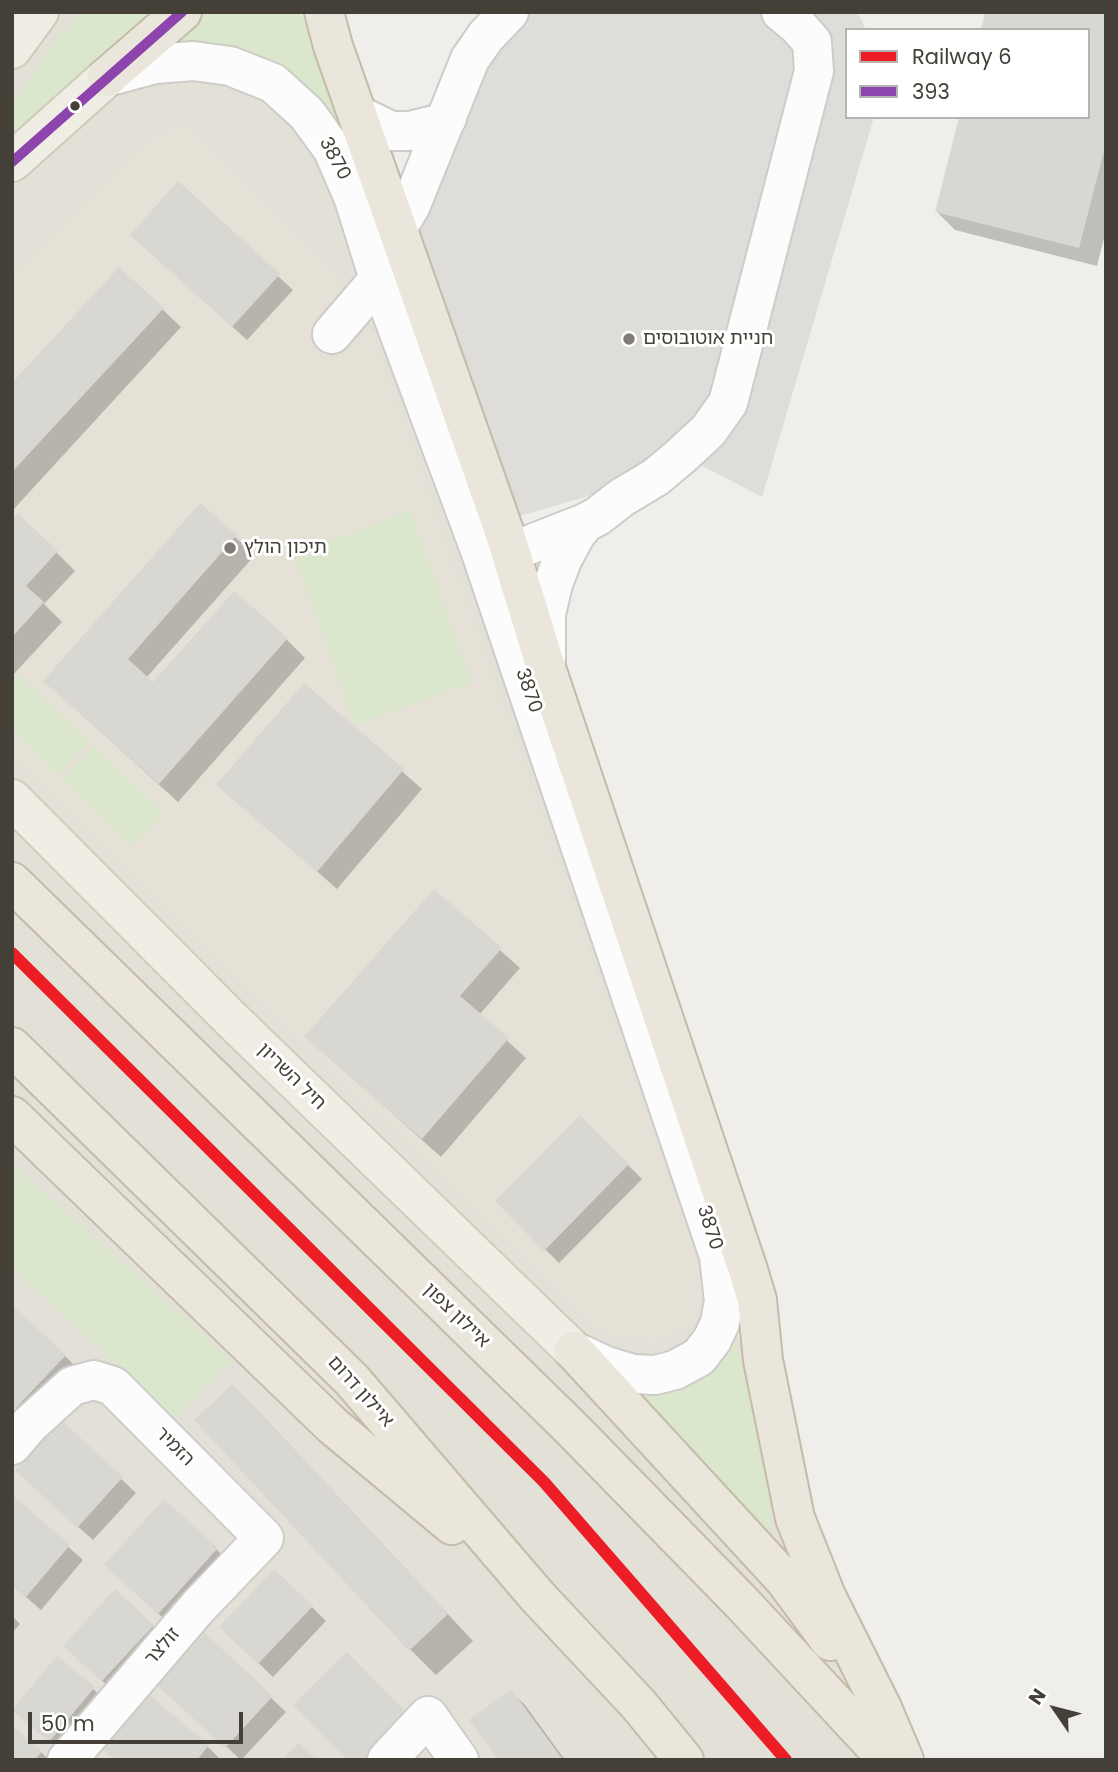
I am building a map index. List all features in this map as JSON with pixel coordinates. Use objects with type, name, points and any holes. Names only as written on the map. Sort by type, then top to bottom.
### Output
[{"type":"highway","points":[[107,77],[181,12]]},
{"type":"highway","points":[[324,12],[398,226],[498,544],[547,671],[748,1270],[757,1300],[763,1360],[796,1518],[827,1596],[882,1708],[902,1760]]},
{"type":"highway","name":"איילון צפון","points":[[12,882],[580,1438],[742,1603],[888,1760]]},
{"type":"highway","name":"איילון דרום","points":[[12,1047],[352,1380],[537,1596],[639,1705],[684,1760]]},
{"type":"highway","points":[[12,1116],[333,1426],[537,1596]]},
{"type":"highway","points":[[575,1351],[785,1580],[863,1686],[902,1760]]},
{"type":"main road","points":[[12,49],[39,12]]},
{"type":"main road","points":[[12,162],[107,77]]},
{"type":"main road","name":"חיל השריון","points":[[12,799],[222,1009],[575,1351]]},
{"type":"street","points":[[332,334],[411,205],[470,60],[486,36],[509,12]]},
{"type":"street","points":[[498,544],[585,523],[610,508],[621,498],[656,477],[681,456],[708,431],[728,403],[814,71],[812,42],[781,12]]},
{"type":"street","name":"3870","points":[[107,77],[155,64],[193,61],[230,66],[273,83],[307,114],[333,150],[354,199],[375,266],[498,544],[719,1256],[723,1288],[724,1301],[720,1323],[712,1340],[699,1357],[675,1370],[655,1375],[633,1374],[606,1366],[575,1351]]},
{"type":"street","points":[[358,115],[391,131],[439,124],[450,110]]},
{"type":"street","points":[[498,544],[594,500],[621,498]]},
{"type":"street","points":[[547,671],[546,614],[553,584],[563,558],[585,523]]},
{"type":"street","name":"הזמיר","points":[[12,1445],[30,1424],[72,1386],[94,1380],[113,1386],[264,1538]]},
{"type":"street","name":"זולצר","points":[[67,1760],[198,1607],[264,1538]]},
{"type":"street","points":[[387,1760],[428,1716],[459,1760]]},
{"type":"shaded area","points":[[12,12],[268,12],[889,1760],[12,1760]]},
{"type":"shaded area","name":"חניית אוטובוסים","points":[[484,12],[857,12],[865,28],[845,28],[845,119],[873,119],[762,497],[699,464],[509,519],[407,214]]},
{"type":"shaded area","name":"תיכון הולץ","points":[[169,130],[192,130],[335,275],[375,341],[697,1258],[704,1285],[700,1307],[687,1327],[654,1342],[602,1333],[151,896],[12,756],[12,276],[147,142]]},
{"type":"green space","points":[[79,12],[165,12],[12,145],[12,101]]},
{"type":"green space","points":[[199,12],[301,12],[364,167],[318,111],[150,53]]},
{"type":"green space","points":[[410,511],[472,683],[355,725],[294,554]]},
{"type":"green space","points":[[19,675],[89,742],[58,775],[12,730],[12,682]]},
{"type":"green space","points":[[94,746],[164,813],[132,846],[63,779]]},
{"type":"green space","points":[[12,1164],[232,1361],[176,1418],[12,1268]]},
{"type":"green space","points":[[731,1333],[758,1410],[770,1474],[770,1531],[626,1386]]},
{"type":"building","points":[[985,12],[1106,12],[1106,143],[1079,248],[935,212],[958,119],[1090,119],[1090,28],[981,28]]},
{"type":"building","points":[[178,181],[280,274],[232,327],[130,235]]},
{"type":"building","points":[[119,267],[164,308],[12,472],[12,383]]},
{"type":"building","points":[[200,503],[237,535],[128,659],[153,682],[234,591],[288,638],[159,784],[43,681]]},
{"type":"building","points":[[18,514],[58,551],[26,586],[44,602],[12,637],[12,520]]},
{"type":"building","points":[[304,683],[404,769],[317,872],[216,785]]},
{"type":"building","points":[[434,889],[502,948],[460,996],[509,1038],[422,1139],[304,1037]]},
{"type":"building","points":[[580,1115],[629,1164],[544,1251],[495,1201]]},
{"type":"building","points":[[12,1305],[66,1355],[16,1408],[12,1405]]},
{"type":"building","points":[[233,1384],[448,1614],[409,1651],[194,1420]]},
{"type":"building","points":[[61,1420],[123,1477],[77,1528],[15,1470]]},
{"type":"building","points":[[12,1495],[70,1545],[26,1597],[12,1585]]},
{"type":"building","points":[[164,1499],[218,1548],[158,1614],[104,1565]]},
{"type":"building","points":[[274,1569],[313,1606],[258,1664],[219,1627]]},
{"type":"building","points":[[115,1589],[154,1625],[102,1681],[63,1646]]},
{"type":"building","points":[[205,1633],[273,1696],[225,1748],[157,1685]]},
{"type":"building","points":[[347,1652],[410,1716],[365,1760],[347,1760],[293,1705]]},
{"type":"building","points":[[57,1656],[95,1687],[49,1742],[12,1710]]},
{"type":"building","points":[[511,1689],[563,1760],[499,1760],[469,1720]]},
{"type":"building","points":[[148,1694],[209,1745],[197,1760],[114,1760],[102,1749]]},
{"type":"building","points":[[12,1726],[42,1751],[35,1760],[12,1760]]},
{"type":"building","points":[[299,1742],[317,1760],[282,1760]]},
{"type":"rail line","name":"6","points":[[12,953],[544,1482],[786,1760]]},
{"type":"transit line","name":"393","points":[[12,162],[182,12]]},
{"type":"place","name":"חניית אוטובוסים","points":[[629,339]]},
{"type":"place","name":"תיכון הולץ","points":[[230,548]]}]
